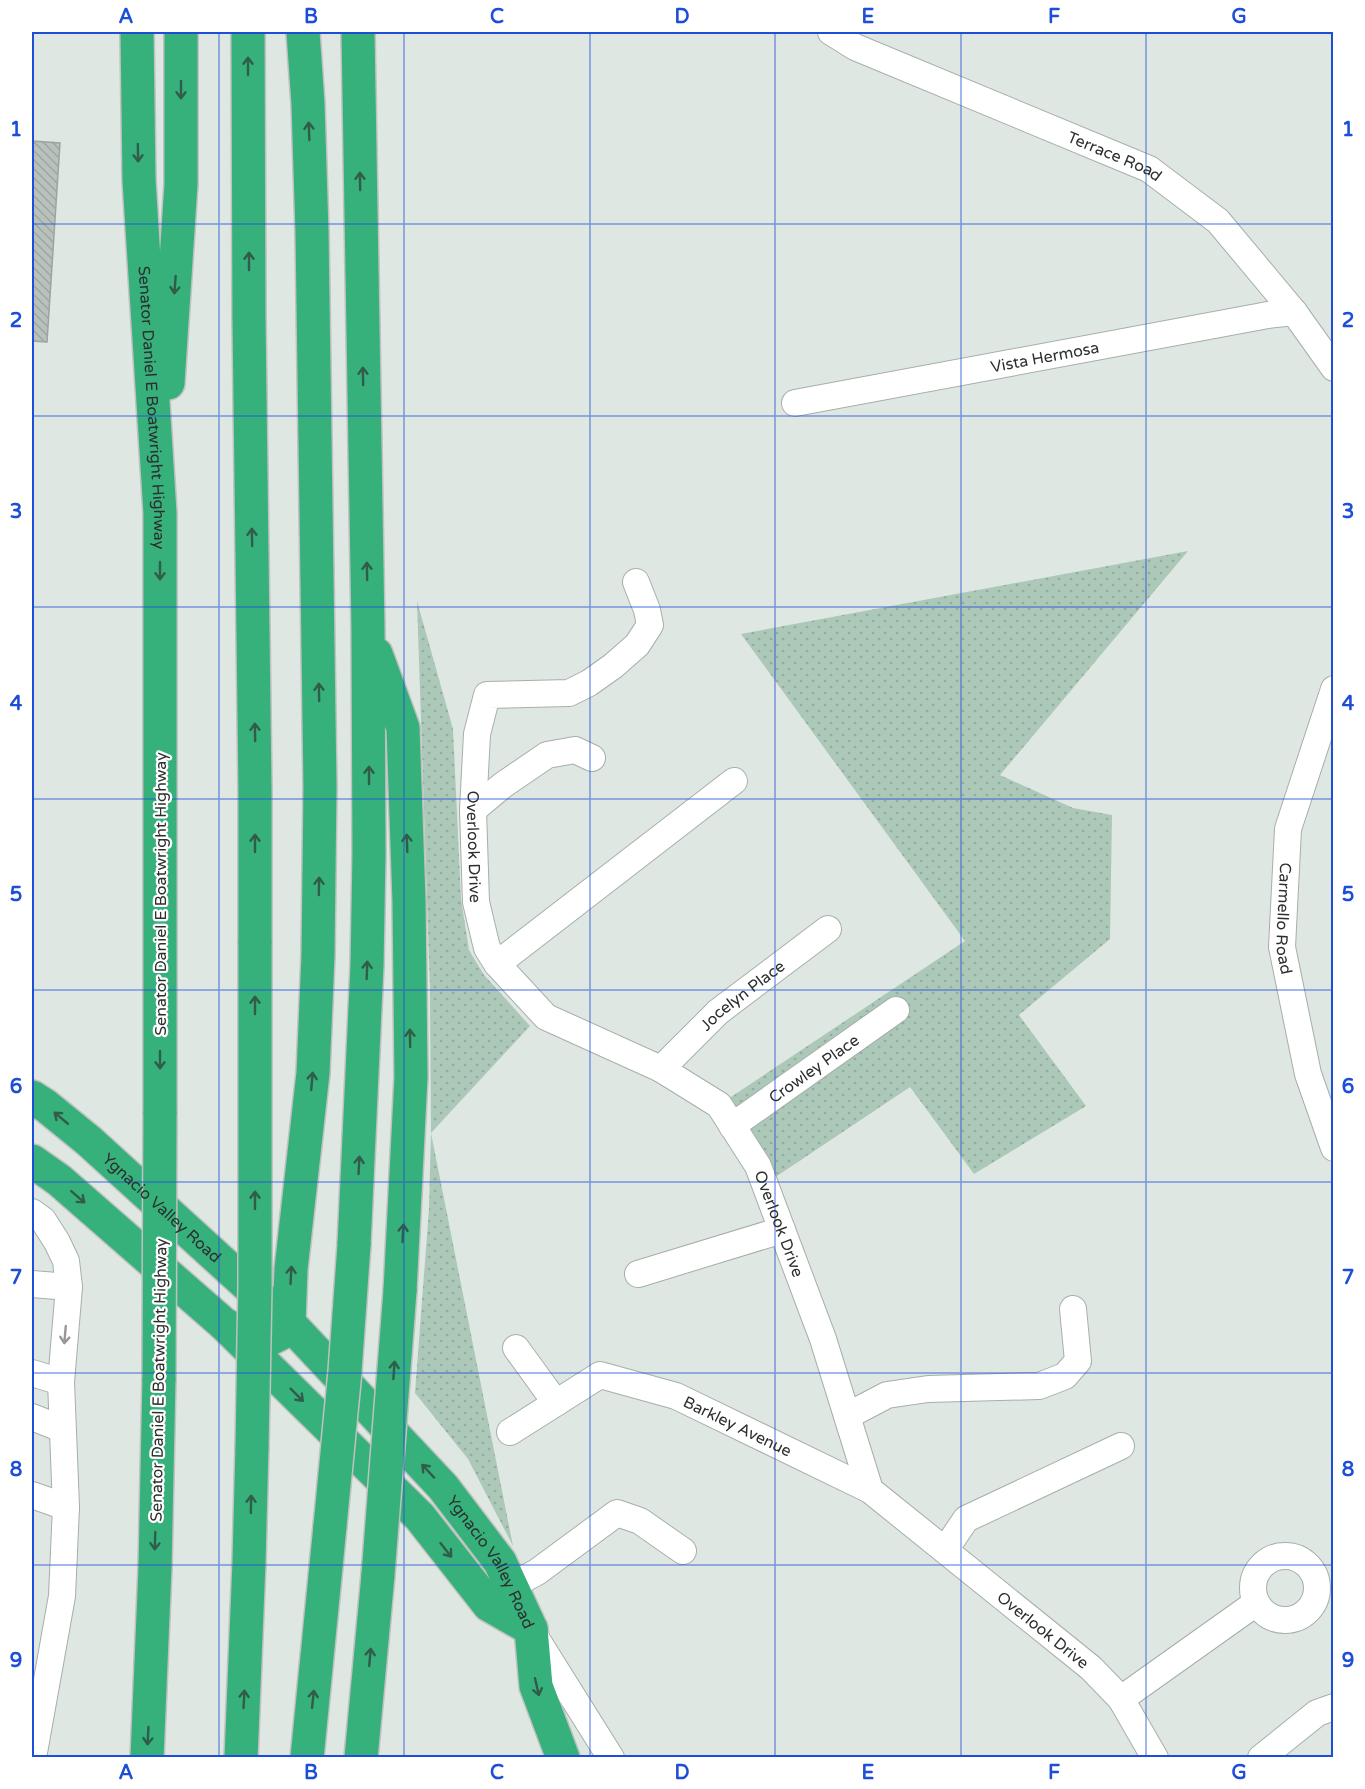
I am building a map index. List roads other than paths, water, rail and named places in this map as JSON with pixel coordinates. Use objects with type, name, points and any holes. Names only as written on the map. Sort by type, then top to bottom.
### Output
[{"type":"highway","name":"Senator Daniel E Boatwright Highway","points":[[137,32],[139,180],[159,513],[159,1378],[155,1568],[147,1758]]},
{"type":"highway","points":[[159,513],[181,184],[181,32]]},
{"type":"highway","points":[[241,1758],[249,1562],[255,1263],[255,790],[248,32]]},
{"type":"highway","points":[[225,1324],[260,1340],[266,1340],[280,1334],[289,1323],[291,1269],[313,1073],[320,843],[312,232],[303,32]]},
{"type":"highway","points":[[307,1758],[345,1371],[354,1245],[367,966],[368,629],[358,32]]},
{"type":"highway","points":[[361,1758],[400,1291],[411,1077],[409,901],[403,728],[368,629]]},
{"type":"highway","name":"Ygnacio Valley Road","points":[[32,1096],[89,1141],[289,1323],[443,1487],[500,1562],[531,1629]]},
{"type":"highway","name":"Ygnacio Valley Road","points":[[32,1161],[59,1180],[225,1324],[420,1517],[489,1605],[531,1629]]},
{"type":"highway","points":[[531,1629],[536,1686],[563,1758]]},
{"type":"street","name":"Terrace Road","points":[[831,32],[855,46],[1149,169],[1218,220],[1294,312],[1334,368]]},
{"type":"street","name":"Vista Hermosa","points":[[795,403],[1294,312]]},
{"type":"street","name":"Overlook Drive","points":[[636,582],[650,625],[637,645],[613,666],[589,683],[569,693],[487,695],[477,734],[473,810],[476,902],[487,948],[497,964],[546,1017],[661,1069],[719,1105],[758,1166],[823,1339],[870,1490],[1092,1668],[1121,1699],[1155,1758]]},
{"type":"street","name":"Carmello Road","points":[[1334,689],[1288,830],[1282,947],[1308,1074],[1334,1148]]},
{"type":"street","points":[[473,810],[503,785],[547,755],[575,750],[592,758]]},
{"type":"street","points":[[497,964],[734,781]]},
{"type":"street","name":"Jocelyn Place","points":[[661,1069],[718,1012],[828,929]]},
{"type":"street","name":"Crowley Place","points":[[732,1126],[896,1010]]},
{"type":"street","points":[[32,1212],[43,1220],[57,1242],[66,1261],[69,1287],[61,1382],[66,1507],[62,1596],[33,1753]]},
{"type":"street","points":[[638,1274],[782,1230]]},
{"type":"street","points":[[32,1284],[69,1287]]},
{"type":"street","points":[[847,1416],[887,1395],[928,1389],[1039,1386],[1065,1376],[1078,1361],[1073,1309]]},
{"type":"street","points":[[510,1432],[556,1403],[516,1348]]},
{"type":"street","points":[[32,1373],[61,1382]]},
{"type":"street","name":"Barkley Avenue","points":[[556,1403],[600,1376],[676,1396],[870,1490]]},
{"type":"street","points":[[32,1417],[62,1428]]},
{"type":"street","points":[[945,1550],[966,1519],[1121,1446]]},
{"type":"street","points":[[32,1495],[66,1507]]},
{"type":"street","points":[[511,1586],[537,1572],[617,1514],[640,1521],[683,1551]]},
{"type":"street","points":[[1121,1699],[1256,1603]]},
{"type":"street","points":[[531,1629],[611,1758]]},
{"type":"street","points":[[1261,1758],[1317,1713],[1334,1707]]}]
